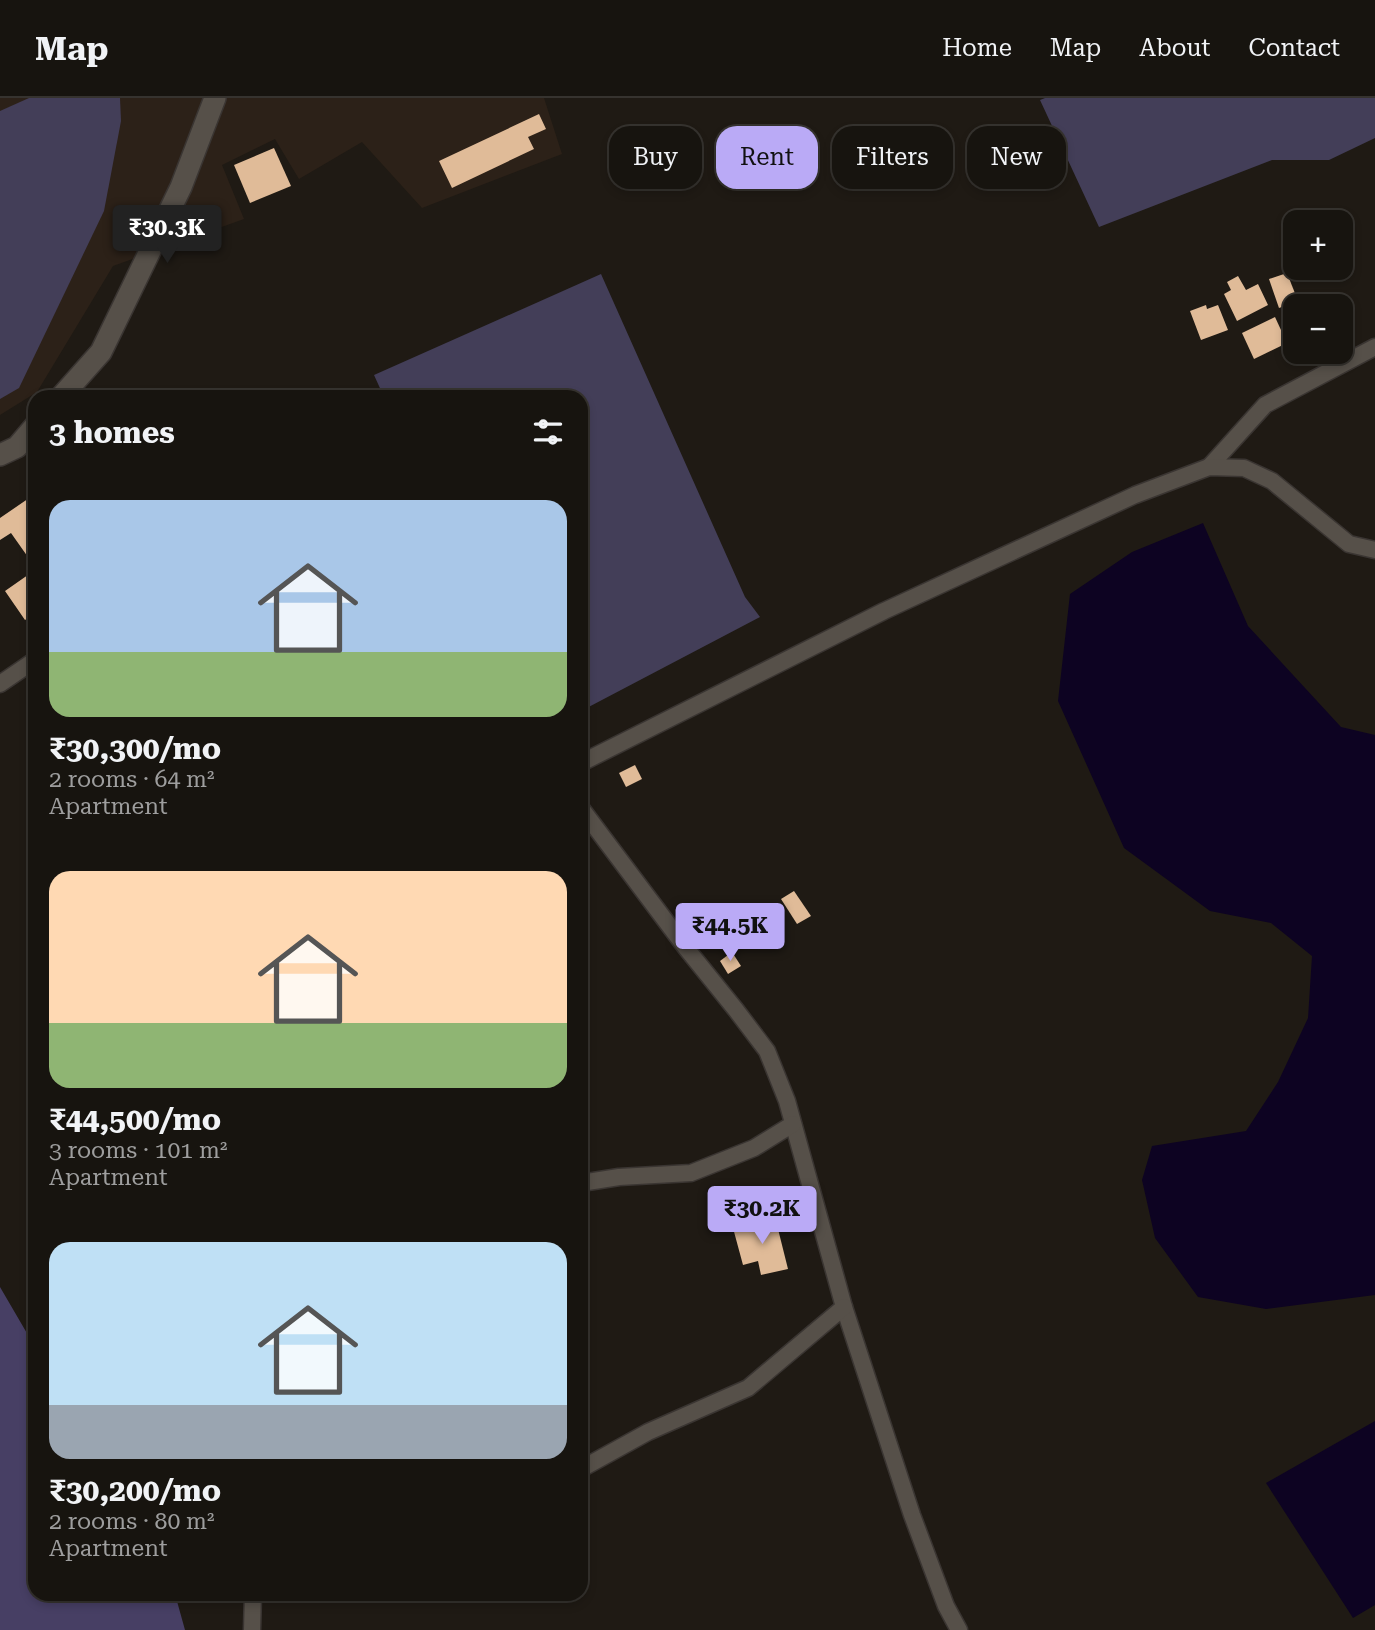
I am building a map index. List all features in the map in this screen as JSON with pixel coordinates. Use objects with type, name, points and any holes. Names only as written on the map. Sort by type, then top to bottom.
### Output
[{"type":"street","points":[[67,390],[101,352],[181,187],[215,98]]},
{"type":"street","points":[[0,456],[17,447],[28,434]]},
{"type":"lane","points":[[1209,467],[1265,405],[1375,347]]},
{"type":"lane","points":[[588,760],[897,605],[1135,495],[1209,467],[1244,468],[1272,481],[1349,544],[1375,550]]},
{"type":"lane","points":[[0,684],[28,665]]},
{"type":"lane","points":[[588,817],[767,1051],[787,1101],[844,1307],[912,1515],[946,1606],[959,1630]]},
{"type":"lane","points":[[588,1182],[620,1177],[691,1173],[754,1149],[793,1124]]},
{"type":"lane","points":[[588,1465],[649,1432],[748,1388],[844,1307]]},
{"type":"lane","points":[[252,1630],[253,1601]]},
{"type":"shaded area","points":[[0,98],[544,98],[562,154],[422,208],[362,142],[299,179],[275,139],[222,165],[244,219],[113,266],[38,390],[28,390],[28,398],[0,415]]},
{"type":"shaded area","points":[[29,98],[120,98],[121,121],[104,211],[19,388],[0,399],[0,111]]},
{"type":"shaded area","points":[[1375,98],[1375,138],[1329,160],[1272,160],[1099,227],[1066,156],[1066,126],[1052,126],[1040,100]]},
{"type":"shaded area","points":[[601,274],[745,597],[760,617],[588,707],[588,390],[381,390],[374,375]]},
{"type":"shaded area","points":[[1203,523],[1248,626],[1341,727],[1375,735],[1375,1295],[1266,1309],[1198,1297],[1155,1238],[1142,1180],[1152,1146],[1246,1131],[1278,1082],[1308,1018],[1312,956],[1271,923],[1210,911],[1124,848],[1058,701],[1070,594],[1132,552]]},
{"type":"shaded area","points":[[0,1287],[28,1335],[28,1601],[177,1601],[185,1630],[0,1630]]},
{"type":"shaded area","points":[[1375,1421],[1375,1605],[1353,1618],[1266,1483]]},
{"type":"building","points":[[539,114],[546,129],[528,137],[534,149],[452,188],[439,161]]},
{"type":"building","points":[[274,148],[291,186],[250,203],[234,165]]},
{"type":"building","points":[[1283,274],[1283,280],[1290,280],[1295,294],[1283,294],[1283,307],[1279,308],[1269,279]]},
{"type":"building","points":[[1238,276],[1246,290],[1258,284],[1268,305],[1237,321],[1224,294],[1231,290],[1227,282]]},
{"type":"building","points":[[1206,305],[1207,309],[1218,305],[1228,330],[1201,340],[1190,311]]},
{"type":"building","points":[[1275,317],[1283,334],[1283,345],[1254,359],[1242,333]]},
{"type":"building","points":[[28,499],[28,557],[11,533],[0,540],[0,518]]},
{"type":"building","points":[[28,575],[28,618],[25,620],[5,591]]},
{"type":"building","points":[[635,765],[642,779],[626,787],[619,773]]},
{"type":"building","points":[[794,891],[811,916],[797,924],[781,899]]},
{"type":"building","points":[[732,952],[741,966],[728,974],[720,961]]},
{"type":"building","points":[[775,1217],[788,1269],[761,1275],[758,1261],[743,1265],[733,1228]]}]
